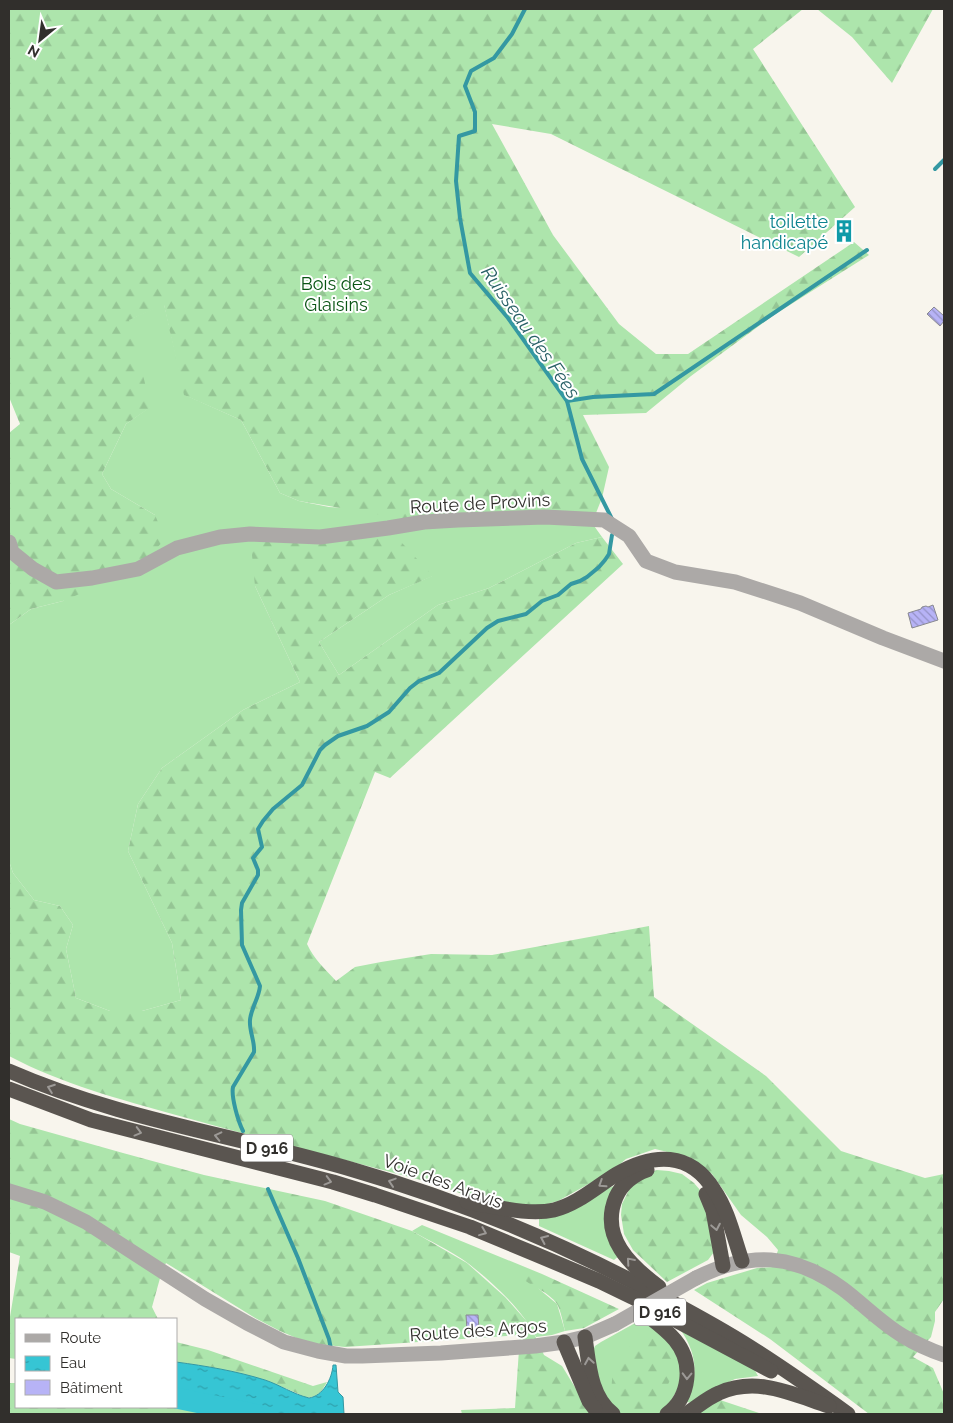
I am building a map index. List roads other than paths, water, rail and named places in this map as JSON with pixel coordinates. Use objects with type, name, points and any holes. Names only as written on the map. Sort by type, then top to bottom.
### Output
[{"type":"highway","name":"Voie des Aravis","points":[[9,1071],[47,1087],[94,1103],[157,1121],[356,1171],[439,1197],[537,1236],[588,1259],[694,1314],[758,1352],[842,1410]]},
{"type":"highway","name":"Voie des Aravis","points":[[9,1089],[91,1120],[333,1182],[470,1227],[599,1281],[632,1297],[842,1410]]},
{"type":"highway","points":[[439,1197],[519,1210],[548,1211],[561,1208],[575,1201],[616,1175],[640,1163],[662,1158],[674,1160],[682,1162],[697,1171],[714,1189],[726,1215],[742,1261]]},
{"type":"highway","points":[[694,1314],[638,1270],[618,1246],[611,1219],[615,1201],[625,1184],[636,1175],[656,1169],[670,1169],[691,1178],[710,1201],[723,1266]]},
{"type":"highway","points":[[599,1281],[657,1323],[675,1340],[681,1349],[687,1368],[686,1386],[680,1402],[667,1414]]},
{"type":"highway","points":[[585,1337],[595,1389],[603,1404],[613,1414]]},
{"type":"highway","points":[[564,1342],[589,1401],[600,1414]]},
{"type":"highway","points":[[686,1414],[720,1392],[735,1387],[751,1385],[772,1388],[842,1410]]},
{"type":"street","name":"Route de Provins","points":[[9,542],[12,552],[33,570],[56,582],[92,578],[138,569],[177,548],[220,536],[250,534],[320,537],[424,522],[458,520],[545,517],[604,520],[628,536],[646,560],[675,572],[735,582],[800,603],[944,661]]},
{"type":"street","name":"Route des Argos","points":[[9,1191],[45,1202],[86,1222],[205,1299],[284,1342],[346,1356],[441,1353],[564,1342],[585,1337],[615,1324],[696,1278],[723,1266],[742,1261],[774,1260],[807,1269],[825,1278],[841,1288],[901,1335],[929,1350],[944,1355]]},
{"type":"water","points":[[178,1362],[221,1369],[254,1377],[309,1398],[319,1394],[326,1386],[331,1376],[333,1365],[336,1365],[338,1392],[343,1397],[344,1414],[262,1414],[222,1401],[178,1392]]},
{"type":"waterway","name":"Ruisseau des Fées","points":[[525,9],[512,34],[494,58],[471,71],[465,86],[475,112],[475,131],[459,136],[456,181],[460,218],[470,273],[508,318],[567,401],[582,459],[612,519]]},
{"type":"waterway","points":[[935,169],[944,160]]},
{"type":"waterway","points":[[567,401],[593,397],[654,394],[867,250]]},
{"type":"waterway","points":[[243,1131],[235,1109],[233,1087],[254,1052],[250,1020],[260,986],[242,945],[241,910],[242,903],[258,875],[253,858],[262,847],[258,829],[273,809],[302,785],[320,750],[325,745],[338,736],[367,726],[389,712],[410,688],[419,681],[439,673],[487,628],[498,621],[526,614],[542,601],[558,595],[571,584],[587,577],[599,567],[609,554],[612,535]]},
{"type":"waterway","points":[[268,1189],[298,1258],[329,1339],[331,1349]]},
{"type":"waterway","points":[[178,1398],[254,1414]]},
{"type":"place","name":"toilette handicapé","points":[[844,231]]},
{"type":"park label","name":"Bois des Glaisins","points":[[336,293]]}]
